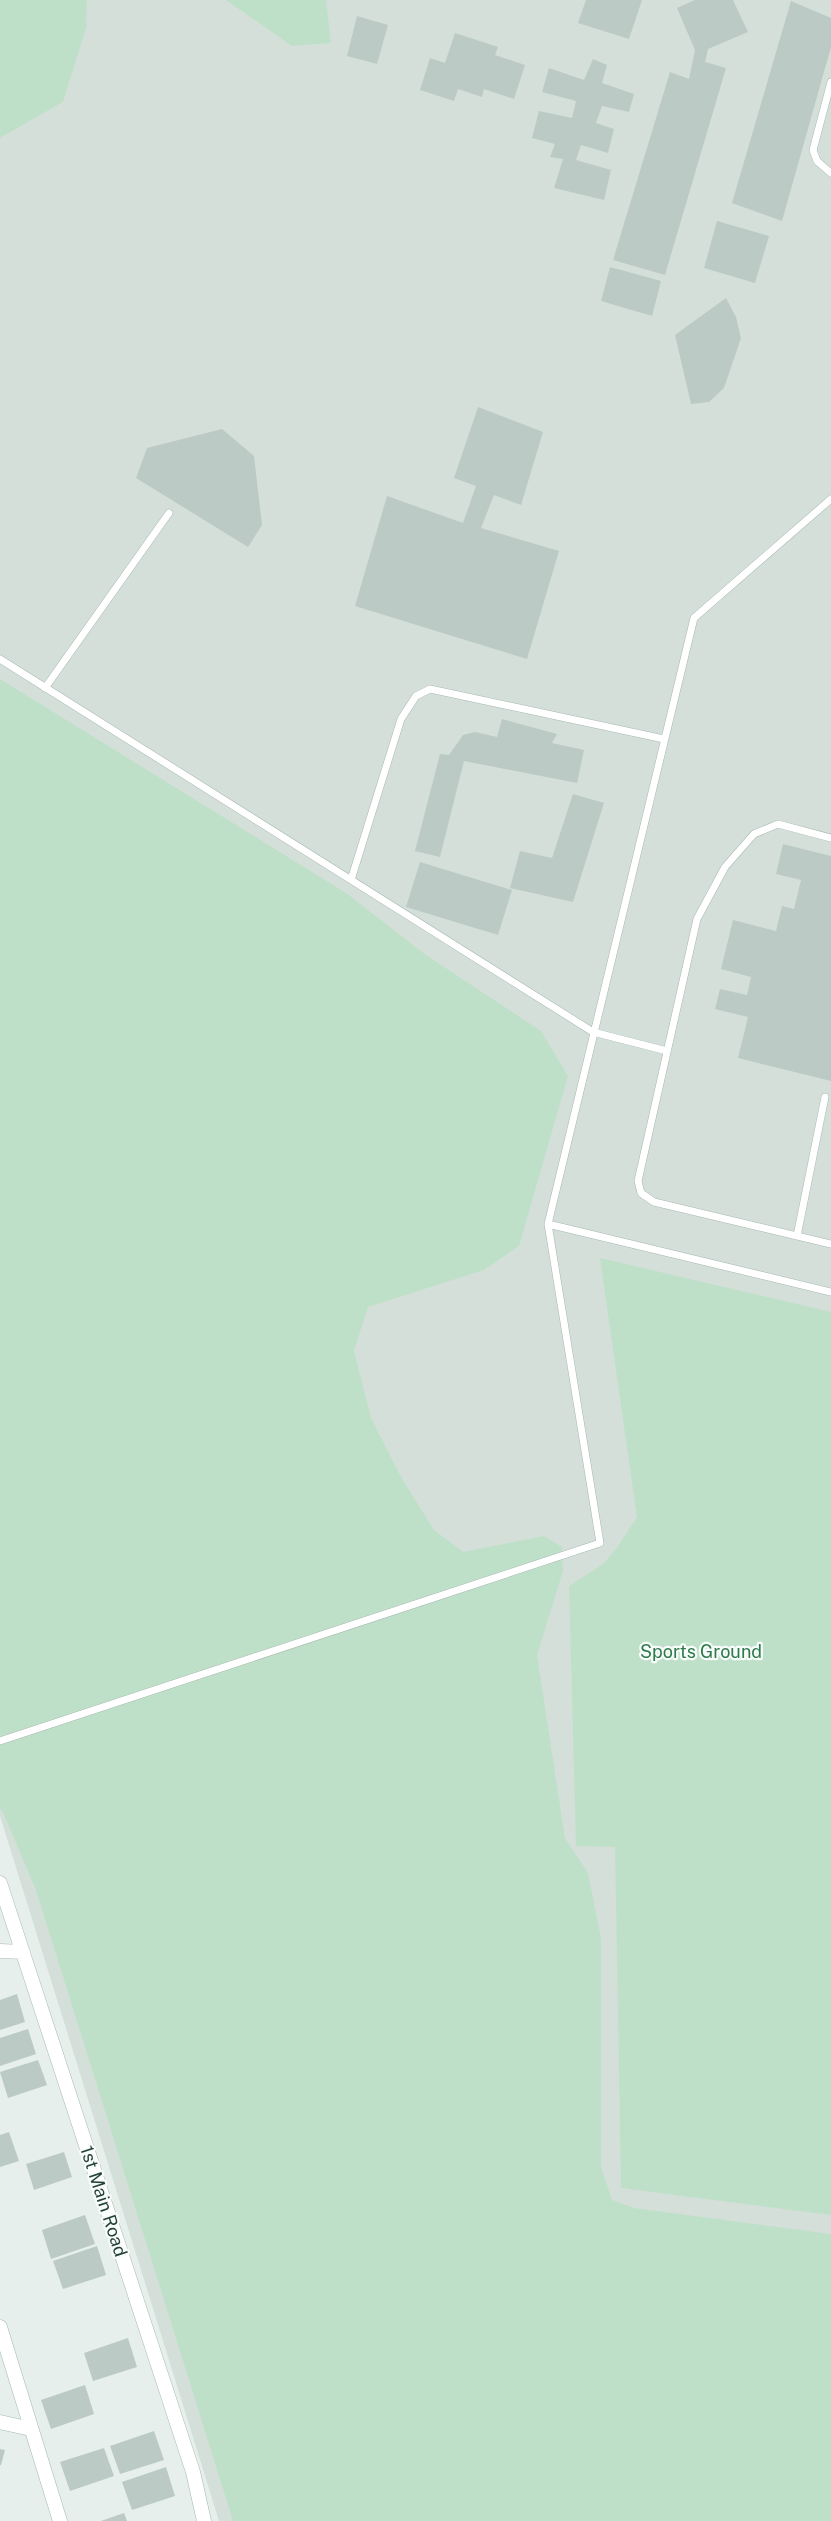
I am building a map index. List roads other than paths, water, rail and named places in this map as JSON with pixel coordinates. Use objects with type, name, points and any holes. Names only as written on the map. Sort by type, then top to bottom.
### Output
[{"type":"street","name":"1st Main Road","points":[[0,1883],[193,2472],[204,2521]]},
{"type":"street","points":[[0,1951],[23,1952]]},
{"type":"street","points":[[0,2326],[60,2521]]},
{"type":"street","points":[[0,2422],[31,2429]]},
{"type":"lane","points":[[831,82],[813,150],[817,161],[831,173]]},
{"type":"lane","points":[[0,1741],[600,1543],[548,1224],[694,618],[831,499]]},
{"type":"lane","points":[[45,688],[169,513]]},
{"type":"lane","points":[[0,659],[593,1032],[667,1051]]},
{"type":"lane","points":[[351,880],[401,718],[416,696],[430,689],[664,739]]},
{"type":"lane","points":[[831,838],[778,824],[754,834],[725,867],[697,919],[638,1181],[641,1192],[654,1202],[831,1244]]},
{"type":"lane","points":[[797,1236],[825,1097]]},
{"type":"lane","points":[[548,1224],[831,1292]]},
{"type":"park label","name":"Sports Ground","points":[[701,1651]]}]
